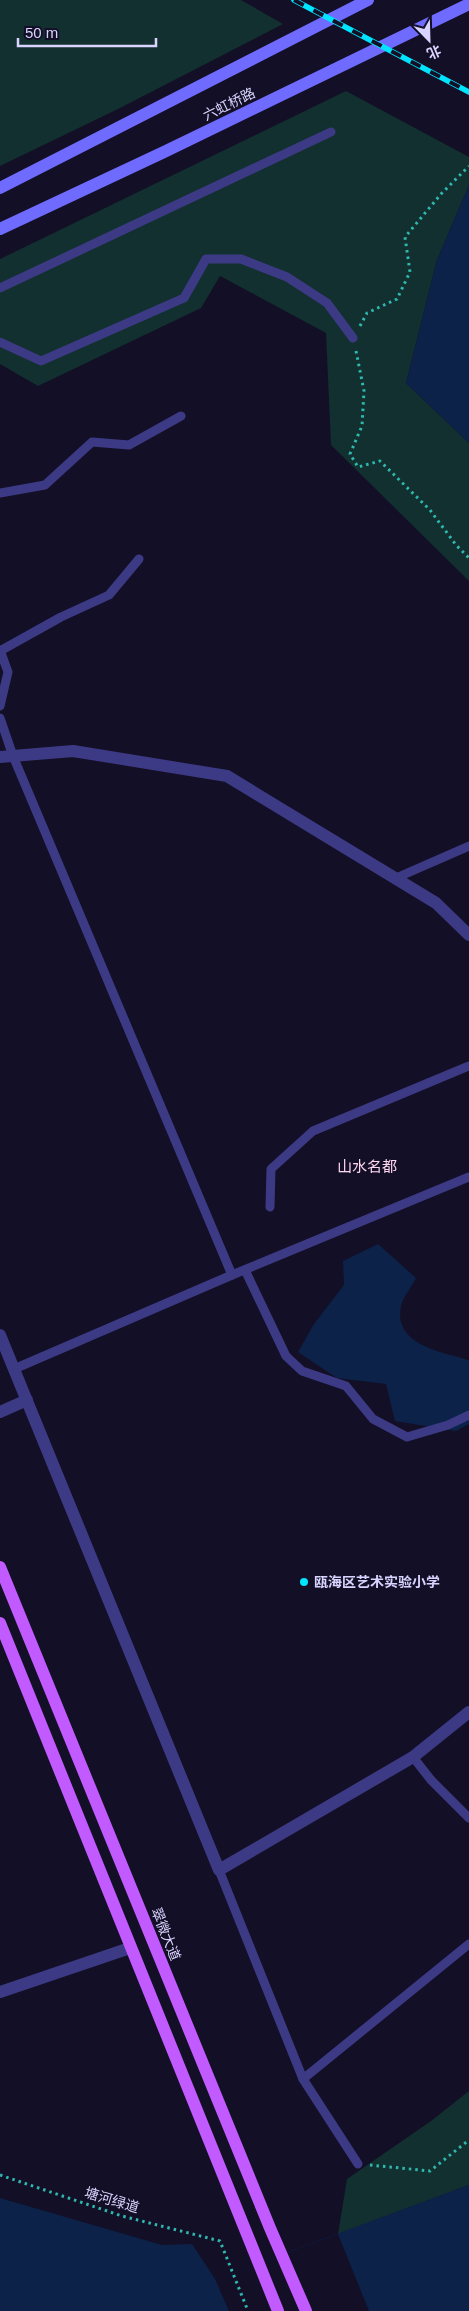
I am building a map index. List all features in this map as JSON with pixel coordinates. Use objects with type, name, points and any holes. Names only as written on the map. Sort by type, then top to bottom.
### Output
[{"type":"main road","name":"六虹桥路","points":[[0,188],[368,0]]},
{"type":"main road","name":"六虹桥路","points":[[0,229],[173,148],[469,4]]},
{"type":"main road","name":"翠微大道","points":[[0,1567],[270,2228],[306,2311]]},
{"type":"main road","points":[[0,1623],[278,2311]]},
{"type":"street","points":[[6,757],[73,751],[227,776],[436,903],[469,935]]},
{"type":"street","points":[[0,1336],[219,1870],[414,1757],[469,1712]]},
{"type":"street","points":[[0,1412],[27,1400]]},
{"type":"street","points":[[0,1992],[130,1948]]},
{"type":"lane","points":[[0,288],[331,132]]},
{"type":"lane","points":[[0,342],[41,361],[184,298],[206,259],[241,259],[287,277],[327,302],[353,338]]},
{"type":"lane","points":[[0,493],[45,485],[92,442],[129,445],[181,416]]},
{"type":"lane","points":[[0,706],[8,672],[0,650],[61,617],[110,596],[139,559]]},
{"type":"lane","points":[[0,718],[6,757],[232,1275]]},
{"type":"lane","points":[[396,878],[469,846]]},
{"type":"lane","points":[[270,1207],[271,1169],[313,1131],[469,1066]]},
{"type":"lane","points":[[14,1369],[232,1275],[469,1177]]},
{"type":"lane","points":[[245,1270],[286,1356],[302,1371],[346,1386],[373,1419],[407,1437],[469,1415]]},
{"type":"lane","points":[[414,1757],[431,1780],[469,1818]]},
{"type":"lane","points":[[219,1870],[303,2079],[358,2164]]},
{"type":"lane","points":[[303,2079],[469,1944]]},
{"type":"path","points":[[469,166],[441,194],[405,238],[410,272],[397,299],[367,314],[353,338],[364,391],[362,426],[350,454],[358,467],[380,461],[430,510],[456,546],[469,558]]},
{"type":"path","points":[[358,2164],[430,2171],[469,2140]]},
{"type":"path","name":"塘河绿道","points":[[0,2175],[122,2216],[220,2241],[248,2311]]},
{"type":"green space","points":[[0,0],[241,0],[283,24],[118,109],[0,166]]},
{"type":"green space","points":[[346,91],[469,157],[469,185],[437,260],[406,383],[469,443],[469,581],[331,445],[326,333],[220,276],[201,308],[38,386],[0,364],[0,259]]},
{"type":"green space","points":[[469,2091],[469,2185],[338,2234],[347,2179],[431,2121]]},
{"type":"water","points":[[469,185],[469,443],[406,383],[437,260]]},
{"type":"water","points":[[378,1244],[416,1278],[401,1306],[401,1319],[404,1330],[422,1345],[469,1360],[469,1424],[456,1431],[395,1421],[386,1384],[337,1378],[298,1352],[314,1324],[344,1285],[343,1261]]},
{"type":"water","points":[[469,2185],[469,2311],[0,2311],[0,2198],[162,2245],[192,2244],[215,2279]]},
{"type":"pier","points":[[338,2234],[369,2311],[229,2311],[215,2279]]},
{"type":"railway","points":[[294,0],[469,92]]},
{"type":"place","name":"瓯海区艺术实验小学","points":[[304,1582]]},
{"type":"district","name":"山水名都","points":[[367,1167]]}]
